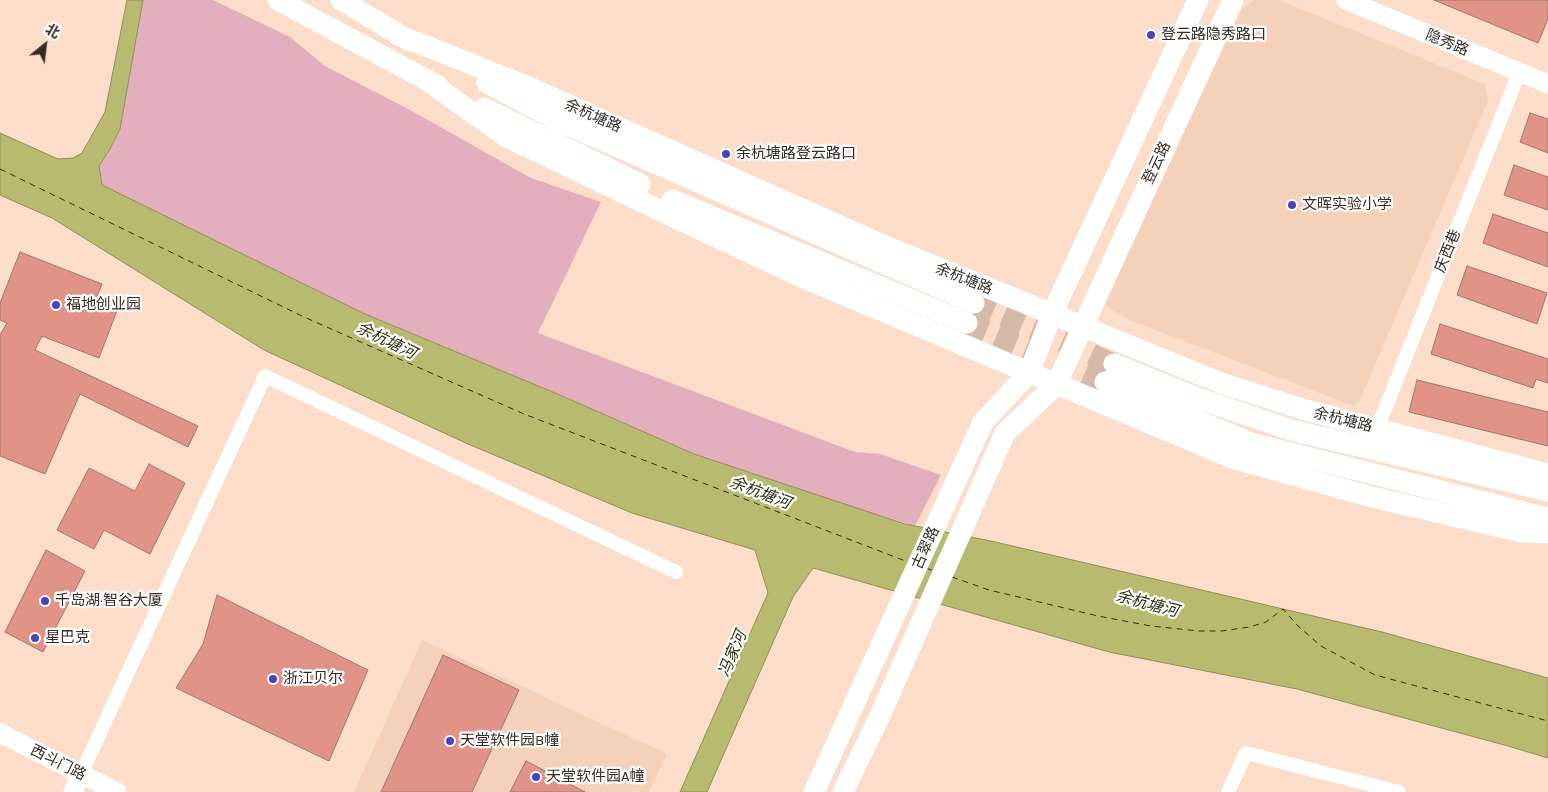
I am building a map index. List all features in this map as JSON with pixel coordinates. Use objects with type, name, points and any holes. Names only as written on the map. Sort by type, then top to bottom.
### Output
[{"type":"main road","points":[[278,0],[425,79],[690,209],[967,323]]},
{"type":"main road","name":"余杭塘路","points":[[341,0],[398,35],[562,123],[974,303]]},
{"type":"main road","name":"登云路","points":[[1052,314],[1198,0]]},
{"type":"main road","name":"登云路","points":[[1082,326],[1233,0]]},
{"type":"main road","name":"余杭塘路","points":[[398,35],[524,85],[883,245],[1221,383],[1302,409],[1548,474]]},
{"type":"main road","points":[[425,79],[505,136],[804,278],[1235,459],[1382,499],[1522,532],[1548,533]]},
{"type":"main road","name":"古翠路","points":[[814,792],[983,422],[1029,373],[1052,314]]},
{"type":"main road","name":"古翠路","points":[[843,792],[878,720],[1005,433],[1056,385],[1082,326]]},
{"type":"main road","name":"余杭塘路","points":[[1548,491],[1291,430],[1200,399],[1110,373],[1251,444],[1548,518]]},
{"type":"street","name":"隐秀路","points":[[1346,0],[1548,84]]},
{"type":"street","name":"庆西巷","points":[[1377,429],[1519,73]]},
{"type":"street","points":[[73,792],[264,376],[676,572]]},
{"type":"street","name":"西斗门路","points":[[0,733],[117,792]]},
{"type":"street","points":[[1228,792],[1246,753],[1399,792]]},
{"type":"shaded area","points":[[143,0],[213,0],[290,37],[325,66],[412,111],[531,178],[601,202],[538,333],[855,452],[880,454],[941,475],[915,526],[838,503],[694,454],[560,395],[365,314],[101,185],[99,166],[120,129]]},
{"type":"shaded area","name":"文晖实验小学","points":[[1254,0],[1279,0],[1485,84],[1488,101],[1359,402],[1353,406],[1132,321],[1108,308],[1102,292],[1166,153],[1194,110],[1242,9]]},
{"type":"shaded area","points":[[422,640],[667,754],[649,792],[354,792]]},
{"type":"water","name":"余杭塘河","points":[[127,0],[143,0],[120,129],[99,166],[102,185],[365,314],[560,395],[694,454],[905,524],[991,541],[1382,632],[1548,678],[1548,758],[1297,689],[1109,652],[813,568],[793,597],[707,792],[680,792],[768,593],[755,550],[632,513],[468,444],[264,350],[52,218],[0,195],[0,133],[58,159],[73,158],[82,153],[105,112]]},
{"type":"building","points":[[1434,0],[1548,0],[1548,19],[1538,43]]},
{"type":"building","points":[[1530,113],[1548,119],[1548,153],[1520,142]]},
{"type":"building","points":[[1514,165],[1548,177],[1548,210],[1504,195]]},
{"type":"building","points":[[1493,214],[1548,233],[1548,267],[1483,243]]},
{"type":"building","points":[[20,252],[102,284],[96,299],[118,308],[99,358],[42,336],[35,350],[198,426],[188,447],[80,394],[45,474],[0,456],[0,335],[7,323],[0,320],[0,303]]},
{"type":"building","points":[[1467,266],[1547,293],[1537,324],[1457,295]]},
{"type":"building","points":[[1440,324],[1548,359],[1548,383],[1536,379],[1533,388],[1431,354]]},
{"type":"building","points":[[1417,380],[1548,412],[1548,446],[1409,412]]},
{"type":"building","points":[[149,464],[185,483],[150,554],[104,530],[94,549],[57,530],[89,468],[135,491]]},
{"type":"building","name":"千岛湖·智谷大厦","points":[[46,550],[85,571],[43,652],[5,632]]},
{"type":"building","name":"浙江贝尔","points":[[217,595],[368,670],[329,761],[176,688],[203,644]]},
{"type":"building","name":"天堂软件园B幢","points":[[443,655],[519,690],[472,792],[381,792]]},
{"type":"building","name":"天堂软件园A幢","points":[[526,761],[585,792],[510,792]]},
{"type":"ferry route","points":[[0,169],[304,317],[524,414],[908,562]]},
{"type":"ferry route","points":[[926,568],[934,571]]},
{"type":"ferry route","points":[[952,577],[989,590],[1098,616],[1151,626],[1199,631],[1222,631],[1249,627],[1266,622],[1283,609],[1297,625],[1321,646],[1375,675],[1548,721]]},
{"type":"tunnel","points":[[974,303],[1114,364]]},
{"type":"tunnel","points":[[967,323],[1105,382]]},
{"type":"place","name":"登云路隐秀路口","points":[[1151,35]]},
{"type":"place","name":"余杭塘路登云路口","points":[[726,154]]},
{"type":"place","name":"文晖实验小学","points":[[1292,205]]},
{"type":"place","name":"福地创业园","points":[[56,305]]},
{"type":"place","name":"千岛湖·智谷大厦","points":[[45,601]]},
{"type":"place","name":"星巴克","points":[[35,638]]},
{"type":"place","name":"浙江贝尔","points":[[273,679]]},
{"type":"place","name":"天堂软件园B幢","points":[[450,741]]},
{"type":"place","name":"天堂软件园A幢","points":[[536,777]]},
{"type":"water label","name":"冯家河","points":[[733,654]]}]
